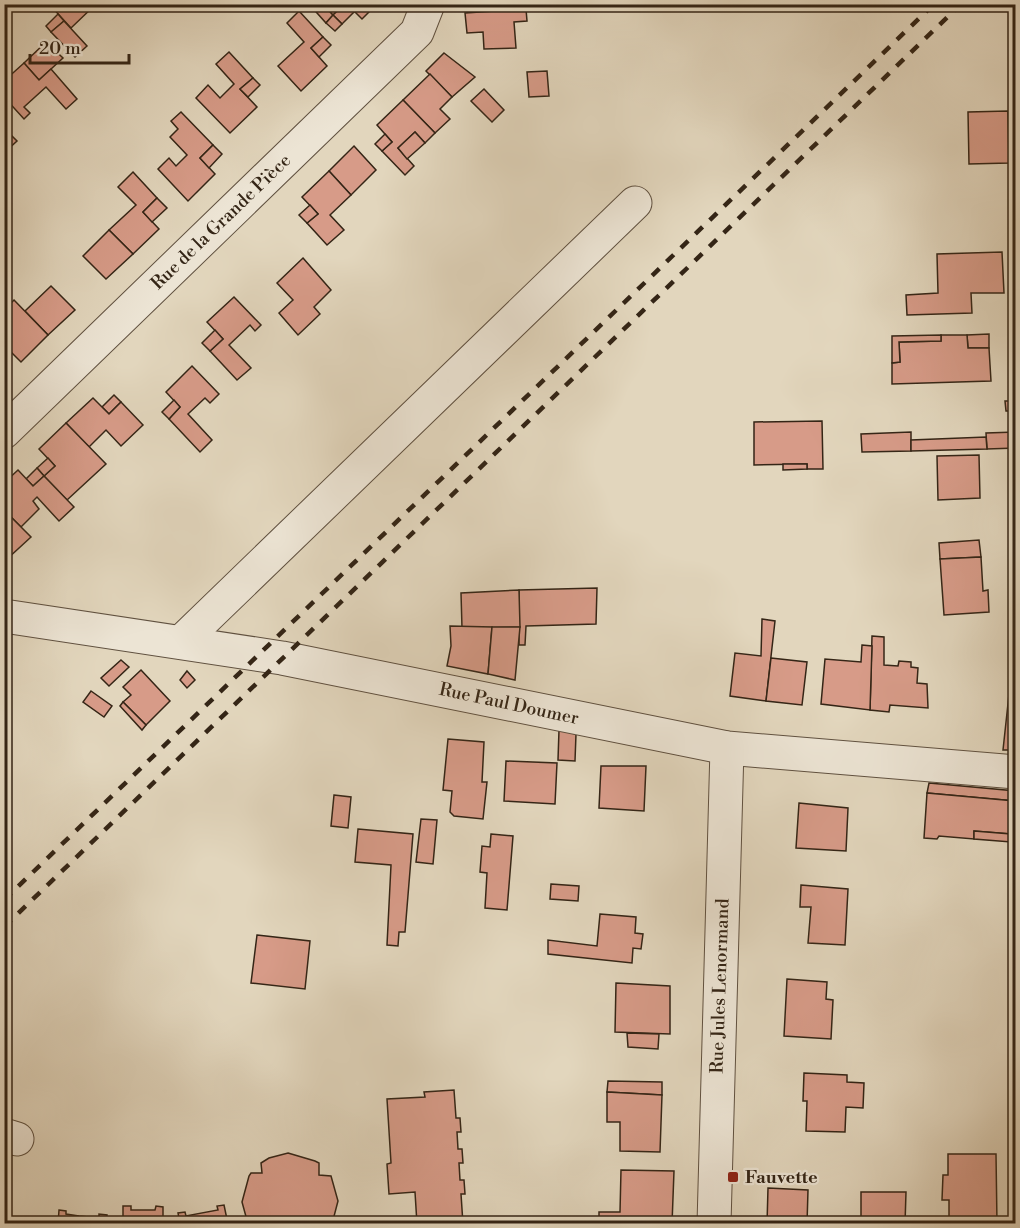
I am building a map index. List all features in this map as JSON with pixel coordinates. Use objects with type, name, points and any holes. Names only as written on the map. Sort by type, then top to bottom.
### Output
[{"type":"street","name":"Rue de la Grande Pièce","points":[[4,432],[417,32],[428,4]]},
{"type":"street","points":[[181,642],[635,203]]},
{"type":"street","name":"Rue Paul Doumer","points":[[4,616],[181,642],[372,675],[727,748],[1016,772]]},
{"type":"street","name":"Rue Jules Lenormand","points":[[714,1224],[727,748]]},
{"type":"building","points":[[49,4],[96,4],[71,28]]},
{"type":"building","points":[[309,4],[323,4],[333,15],[326,23]]},
{"type":"building","points":[[323,4],[345,4],[333,15]]},
{"type":"building","points":[[345,4],[354,12],[342,24],[333,15]]},
{"type":"building","points":[[347,4],[377,4],[362,19]]},
{"type":"building","points":[[481,4],[513,4],[514,10],[481,12]]},
{"type":"building","points":[[526,9],[527,21],[514,22],[516,48],[484,49],[483,32],[467,33],[465,13]]},
{"type":"building","points":[[299,11],[323,37],[311,48],[327,66],[301,91],[278,66],[304,42],[287,23]]},
{"type":"building","points":[[58,14],[64,21],[51,32],[46,26]]},
{"type":"building","points":[[333,15],[342,24],[335,31],[326,23]]},
{"type":"building","points":[[64,21],[87,46],[75,57],[51,32]]},
{"type":"building","points":[[323,37],[331,45],[319,57],[311,48]]},
{"type":"building","points":[[46,42],[63,58],[39,80],[24,63]]},
{"type":"building","points":[[229,52],[253,78],[240,89],[257,107],[230,133],[196,98],[208,85],[220,98],[234,84],[216,64]]},
{"type":"building","points":[[444,53],[475,77],[452,97],[426,71]]},
{"type":"building","points":[[24,63],[39,80],[51,69],[77,99],[66,109],[46,87],[24,107],[30,113],[24,119],[4,97],[4,81]]},
{"type":"building","points":[[547,71],[549,96],[529,97],[527,72]]},
{"type":"building","points":[[430,74],[452,97],[440,109],[450,119],[435,133],[403,100]]},
{"type":"building","points":[[253,78],[260,85],[248,97],[240,89]]},
{"type":"building","points":[[484,89],[504,110],[492,122],[471,101]]},
{"type":"building","points":[[403,100],[435,133],[425,143],[415,132],[398,148],[414,166],[405,175],[382,151],[392,142],[377,125]]},
{"type":"building","points":[[1008,111],[1009,163],[969,164],[968,112]]},
{"type":"building","points":[[181,112],[213,145],[200,158],[215,174],[188,201],[158,169],[169,158],[176,166],[187,155],[170,137],[178,129],[171,121]]},
{"type":"building","points":[[4,128],[17,141],[4,153]]},
{"type":"building","points":[[415,132],[425,143],[407,159],[398,148]]},
{"type":"building","points":[[385,134],[392,142],[382,151],[375,144]]},
{"type":"building","points":[[213,145],[222,154],[209,168],[200,158]]},
{"type":"building","points":[[354,146],[376,170],[351,195],[329,171]]},
{"type":"building","points":[[329,171],[351,195],[330,215],[344,230],[327,245],[307,223],[318,214],[302,197]]},
{"type":"building","points":[[133,172],[157,198],[143,212],[159,229],[133,254],[109,230],[136,205],[118,187]]},
{"type":"building","points":[[157,198],[167,208],[152,222],[143,212]]},
{"type":"building","points":[[310,205],[318,214],[307,223],[299,215]]},
{"type":"building","points":[[109,230],[133,254],[106,279],[83,256]]},
{"type":"building","points":[[1002,252],[1004,293],[971,293],[972,313],[907,315],[906,295],[938,293],[937,254]]},
{"type":"building","points":[[303,258],[331,290],[314,307],[320,314],[298,335],[279,313],[293,300],[277,283]]},
{"type":"building","points":[[51,286],[75,310],[48,335],[25,311]]},
{"type":"building","points":[[234,297],[261,325],[255,331],[250,325],[229,345],[251,368],[237,380],[210,351],[223,339],[207,322]]},
{"type":"building","points":[[14,300],[48,335],[21,362],[4,345],[7,329],[4,327],[4,310]]},
{"type":"building","points":[[215,330],[223,339],[210,351],[202,343]]},
{"type":"building","points":[[989,334],[989,348],[968,348],[967,335]]},
{"type":"building","points":[[941,335],[967,335],[968,348],[989,348],[991,381],[892,384],[892,363],[900,362],[899,342],[941,341]]},
{"type":"building","points":[[941,335],[941,341],[899,342],[900,362],[892,363],[892,336]]},
{"type":"building","points":[[192,366],[219,394],[210,403],[205,398],[188,414],[212,440],[200,452],[169,419],[180,407],[166,392]]},
{"type":"building","points":[[114,395],[121,402],[109,414],[102,407]]},
{"type":"building","points":[[93,398],[109,414],[121,402],[143,425],[121,446],[106,430],[89,447],[66,423]]},
{"type":"building","points":[[174,400],[180,407],[169,419],[162,412]]},
{"type":"building","points":[[1005,401],[1016,401],[1016,411],[1006,411]]},
{"type":"building","points":[[822,421],[823,469],[807,469],[807,464],[754,465],[754,422]]},
{"type":"building","points":[[66,423],[106,464],[67,500],[44,476],[55,466],[39,449]]},
{"type":"building","points":[[911,432],[911,451],[862,452],[861,434]]},
{"type":"building","points":[[1016,432],[1016,448],[987,449],[986,433]]},
{"type":"building","points":[[986,437],[987,449],[911,451],[911,440]]},
{"type":"building","points":[[979,455],[980,498],[938,500],[937,456]]},
{"type":"building","points":[[48,458],[55,466],[44,476],[37,468]]},
{"type":"building","points":[[783,464],[807,464],[807,469],[783,470]]},
{"type":"building","points":[[37,468],[44,476],[33,486],[26,479]]},
{"type":"building","points":[[18,470],[33,486],[44,476],[74,507],[59,521],[37,497],[33,501],[39,509],[21,527],[4,510],[4,483]]},
{"type":"building","points":[[4,510],[31,537],[6,560],[10,564],[4,570]]},
{"type":"building","points":[[979,540],[981,557],[940,559],[939,543]]},
{"type":"building","points":[[981,557],[983,591],[988,590],[989,612],[944,615],[940,559]]},
{"type":"building","points":[[597,588],[596,624],[526,626],[525,645],[519,645],[519,590]]},
{"type":"building","points":[[519,590],[520,627],[462,628],[461,593]]},
{"type":"building","points":[[1011,612],[1016,612],[1016,666],[1011,666]]},
{"type":"building","points":[[762,619],[775,621],[766,701],[730,696],[735,653],[761,656]]},
{"type":"building","points":[[450,626],[492,627],[488,674],[447,666],[451,646]]},
{"type":"building","points":[[492,627],[520,627],[515,680],[488,674]]},
{"type":"building","points":[[872,636],[884,637],[884,665],[898,666],[899,661],[911,662],[911,667],[918,668],[917,683],[927,684],[928,708],[890,705],[889,712],[870,710]]},
{"type":"building","points":[[862,645],[872,646],[870,710],[821,704],[825,659],[861,662]]},
{"type":"building","points":[[771,658],[807,662],[802,705],[766,701]]},
{"type":"building","points":[[121,660],[129,667],[109,686],[101,678]]},
{"type":"building","points":[[141,670],[170,701],[146,725],[123,702],[131,695],[123,687]]},
{"type":"building","points":[[187,671],[195,680],[187,688],[180,680]]},
{"type":"building","points":[[1010,685],[1016,686],[1016,750],[1003,750]]},
{"type":"building","points":[[91,691],[112,706],[104,717],[83,702]]},
{"type":"building","points":[[123,702],[146,725],[142,730],[120,706]]},
{"type":"building","points":[[559,730],[576,734],[575,761],[558,760]]},
{"type":"building","points":[[448,739],[484,742],[482,782],[487,782],[483,819],[454,816],[450,812],[452,791],[443,790]]},
{"type":"building","points":[[506,761],[557,763],[555,804],[504,801]]},
{"type":"building","points":[[601,766],[646,766],[644,811],[599,808]]},
{"type":"building","points":[[929,783],[1016,791],[1015,801],[927,793]]},
{"type":"building","points":[[927,793],[1015,801],[1011,834],[974,831],[974,839],[939,836],[937,839],[924,838]]},
{"type":"building","points":[[334,795],[351,797],[348,828],[331,826]]},
{"type":"building","points":[[799,803],[848,808],[846,851],[796,848]]},
{"type":"building","points":[[421,819],[437,820],[433,864],[416,862]]},
{"type":"building","points":[[358,829],[413,834],[405,932],[399,932],[398,946],[387,945],[391,865],[355,862]]},
{"type":"building","points":[[974,831],[1011,834],[1011,842],[974,839]]},
{"type":"building","points":[[491,834],[513,836],[507,910],[485,908],[487,873],[480,872],[482,846],[490,847]]},
{"type":"building","points":[[551,884],[579,886],[578,901],[550,899]]},
{"type":"building","points":[[801,885],[848,889],[845,945],[808,943],[811,907],[800,907]]},
{"type":"building","points":[[600,914],[636,917],[635,933],[643,934],[641,949],[633,948],[632,963],[548,954],[548,940],[597,946]]},
{"type":"building","points":[[257,935],[310,941],[305,989],[251,983]]},
{"type":"building","points":[[787,979],[827,982],[826,999],[833,1000],[831,1039],[784,1036]]},
{"type":"building","points":[[616,983],[670,986],[670,1034],[615,1032]]},
{"type":"building","points":[[627,1033],[659,1034],[658,1049],[628,1047]]},
{"type":"building","points":[[804,1073],[847,1075],[847,1082],[864,1083],[863,1108],[846,1107],[845,1132],[806,1131],[807,1101],[803,1101]]},
{"type":"building","points":[[608,1081],[662,1082],[662,1095],[607,1092]]},
{"type":"building","points":[[454,1090],[456,1118],[460,1118],[461,1132],[457,1132],[458,1149],[462,1149],[463,1163],[459,1163],[460,1180],[464,1180],[465,1194],[461,1194],[463,1224],[417,1224],[415,1192],[389,1194],[387,1164],[391,1163],[387,1099],[425,1097],[424,1092]]},
{"type":"building","points":[[607,1092],[662,1095],[660,1152],[620,1151],[620,1122],[607,1122]]},
{"type":"building","points":[[288,1153],[319,1163],[319,1175],[331,1176],[338,1201],[332,1224],[248,1224],[242,1202],[249,1176],[251,1173],[262,1173],[261,1163],[269,1158]]},
{"type":"building","points":[[948,1154],[996,1154],[997,1224],[949,1224],[949,1200],[942,1200],[943,1175],[948,1175]]},
{"type":"building","points":[[621,1170],[674,1171],[672,1224],[594,1224],[599,1223],[599,1212],[620,1212]]},
{"type":"building","points":[[768,1188],[808,1190],[807,1224],[767,1224]]},
{"type":"building","points":[[861,1192],[906,1192],[905,1224],[861,1224]]},
{"type":"building","points":[[224,1205],[228,1224],[180,1224],[178,1213],[185,1212],[186,1216],[218,1210],[217,1206]]},
{"type":"building","points":[[123,1206],[131,1206],[131,1210],[155,1210],[156,1206],[163,1207],[163,1224],[123,1224]]},
{"type":"building","points":[[59,1210],[66,1211],[66,1214],[79,1216],[99,1218],[99,1214],[107,1215],[106,1224],[58,1224]]},
{"type":"railway","points":[[4,900],[934,4]]},
{"type":"railway","points":[[4,927],[961,4]]},
{"type":"place","name":"Fauvette","points":[[733,1177]]}]
